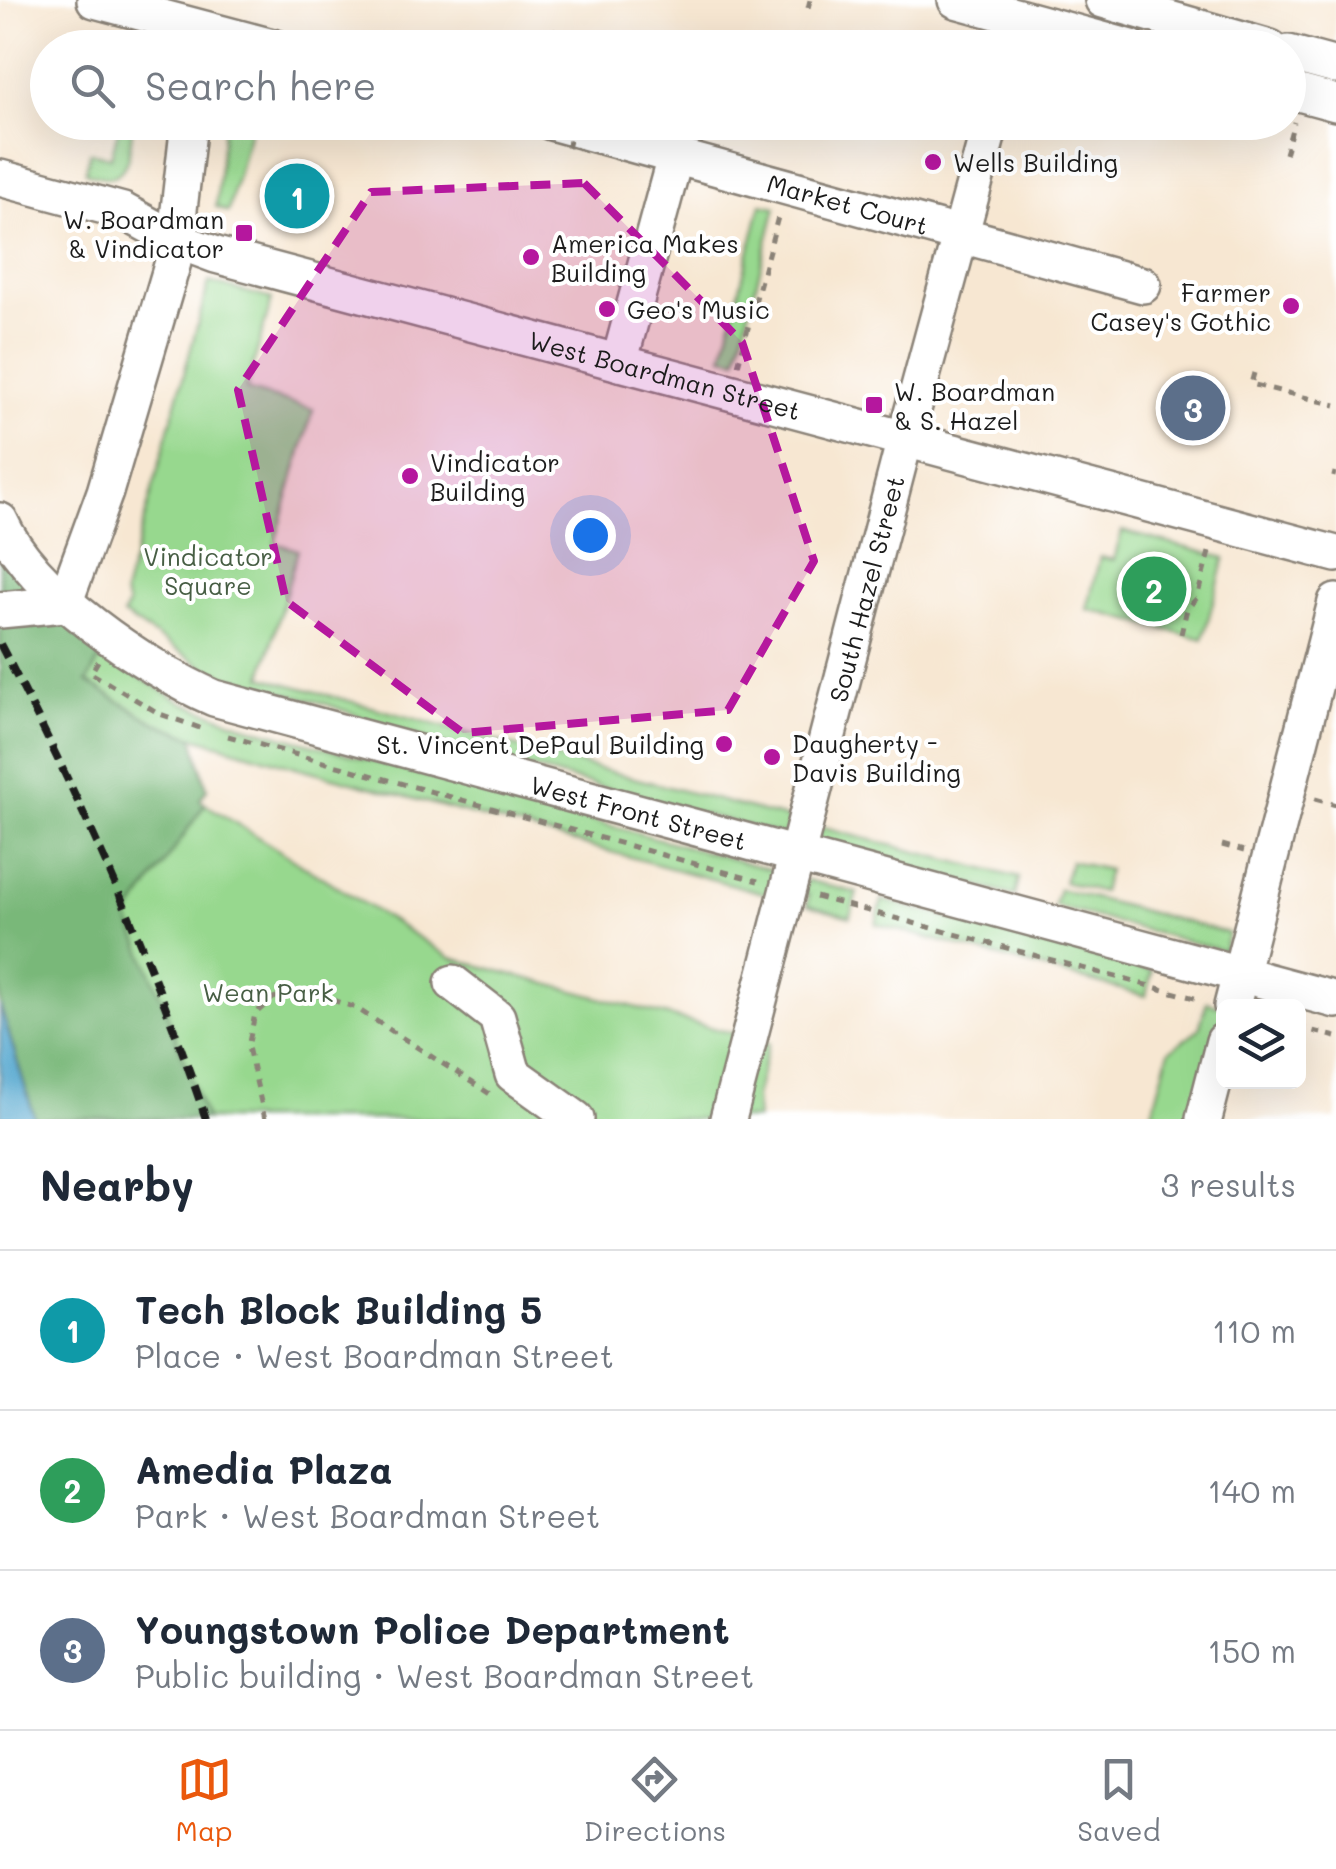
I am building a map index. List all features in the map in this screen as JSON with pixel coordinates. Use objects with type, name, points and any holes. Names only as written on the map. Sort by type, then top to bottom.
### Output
[{"type":"street","points":[[95,0],[202,25]]},
{"type":"street","points":[[956,0],[1053,30]]},
{"type":"street","points":[[1103,0],[1207,30]]},
{"type":"street","points":[[1306,58],[1336,66]]},
{"type":"street","points":[[1306,105],[1336,103]]},
{"type":"street","points":[[8,609],[64,604],[105,492],[173,262],[187,140]]},
{"type":"street","name":"Market Court","points":[[585,140],[675,157],[1143,285]]},
{"type":"street","name":"South Hazel Street","points":[[728,1119],[986,140]]},
{"type":"street","points":[[619,362],[675,157]]},
{"type":"street","name":"West Boardman Street","points":[[0,178],[123,211],[176,240],[216,255],[1336,554]]},
{"type":"street","name":"West Front Street","points":[[0,521],[8,539],[64,604],[179,683],[214,698],[797,855],[1227,994],[1336,1000]]},
{"type":"street","points":[[1227,994],[1336,602]]},
{"type":"street","points":[[453,983],[497,1017],[513,1074],[576,1119]]},
{"type":"street","points":[[1204,1119],[1216,1072]]},
{"type":"path","points":[[1285,154],[1287,140]]},
{"type":"path","points":[[730,392],[786,187]]},
{"type":"path","points":[[1254,373],[1251,384],[1336,406]]},
{"type":"path","points":[[1181,634],[1187,609],[1197,598],[1210,549]]},
{"type":"path","points":[[293,756],[772,885]]},
{"type":"path","points":[[1222,846],[1249,852]]},
{"type":"path","points":[[810,895],[1227,994]]},
{"type":"path","points":[[265,1119],[248,1046],[255,1014],[274,998],[292,993],[321,996],[356,1008],[499,1100]]},
{"type":"path","points":[[1306,1028],[1336,1036]]},
{"type":"highlighted area","points":[[584,183],[742,342],[814,561],[728,710],[463,733],[286,601],[238,390],[371,192]]},
{"type":"green space","points":[[116,140],[131,140],[129,154],[118,174],[108,177],[85,172],[90,152],[111,157]]},
{"type":"green space","points":[[222,140],[247,140],[228,212],[216,207]]},
{"type":"green space","points":[[761,204],[776,207],[737,359],[723,356]]},
{"type":"green space","name":"Vindicator Square","points":[[209,282],[272,299],[246,390],[313,409],[275,543],[298,550],[262,677],[790,819],[785,836],[424,740],[326,704],[213,673],[123,615],[128,605],[124,594]]},
{"type":"green space","points":[[0,521],[111,637],[87,682],[154,722],[193,737],[207,789],[200,800],[205,804],[128,917],[206,1119],[35,1119],[0,1005]]},
{"type":"green space","points":[[1122,531],[1225,558],[1203,639],[1087,609],[1100,557],[1114,560]]},
{"type":"green space","points":[[102,655],[184,703],[249,727],[776,871],[770,895],[174,731],[87,682]]},
{"type":"green space","name":"Wean Park","points":[[205,804],[451,958],[769,1043],[755,1097],[757,1119],[35,1119],[128,917]]},
{"type":"green space","points":[[820,827],[1019,878],[1015,896],[816,844]]},
{"type":"green space","points":[[1070,861],[1108,870],[1102,892],[1064,882]]},
{"type":"green space","points":[[807,880],[857,893],[850,917],[807,905],[809,895],[803,893]]},
{"type":"green space","points":[[1059,889],[1228,933],[1224,951],[1054,906]]},
{"type":"green space","points":[[882,900],[1152,971],[1146,996],[876,924]]},
{"type":"green space","points":[[1207,1002],[1216,1005],[1216,1070],[1204,1119],[1151,1119],[1169,1051],[1199,1029]]},
{"type":"water","points":[[0,1005],[35,1119],[0,1119]]},
{"type":"railway","points":[[0,644],[112,878],[206,1119]]},
{"type":"place","name":"Wells Building","points":[[933,162]]},
{"type":"place","name":"Tech Block Building 5","points":[[297,196]]},
{"type":"place","name":"W. Boardman & Vindicator","points":[[244,233]]},
{"type":"place","name":"America Makes Building","points":[[531,257]]},
{"type":"place","name":"Farmer Casey's Gothic","points":[[1291,306]]},
{"type":"place","name":"Geo's Music","points":[[607,309]]},
{"type":"place","name":"W. Boardman & S. Hazel","points":[[874,405]]},
{"type":"place","name":"Youngstown Police Department","points":[[1193,408]]},
{"type":"place","name":"Vindicator Building","points":[[410,476]]},
{"type":"place","name":"Amedia Plaza","points":[[1154,589]]},
{"type":"place","name":"St. Vincent DePaul Building","points":[[724,744]]},
{"type":"place","name":"Daugherty - Davis Building","points":[[772,757]]}]
